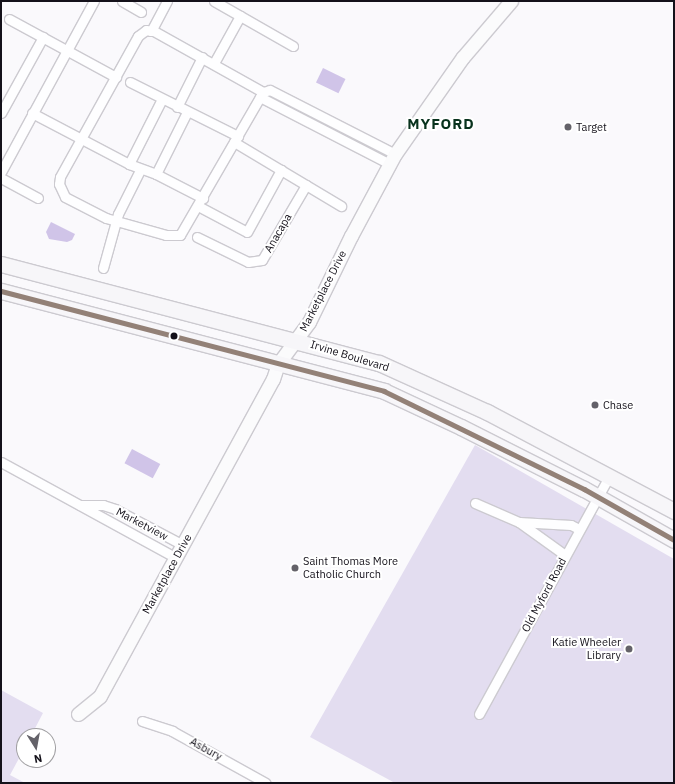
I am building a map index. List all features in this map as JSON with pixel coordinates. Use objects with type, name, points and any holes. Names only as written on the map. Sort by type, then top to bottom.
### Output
[{"type":"main road","name":"Irvine Boulevard","points":[[1,264],[296,341],[397,370],[487,412],[674,511]]},
{"type":"main road","points":[[1,291],[278,364],[329,375],[384,392],[461,427],[598,497],[674,540]]},
{"type":"street","points":[[1,172],[94,1]]},
{"type":"street","points":[[122,1],[141,12]]},
{"type":"street","points":[[167,1],[152,30],[138,36],[60,177],[61,191],[65,197],[116,221],[166,235],[180,236],[264,93]]},
{"type":"street","points":[[214,1],[293,46]]},
{"type":"street","name":"Marketplace Drive","points":[[78,714],[100,696],[183,545],[278,364],[309,322],[392,159],[463,57],[511,1]]},
{"type":"street","points":[[214,63],[240,16]]},
{"type":"street","points":[[9,19],[116,77]]},
{"type":"street","points":[[152,30],[214,63],[264,93],[392,159]]},
{"type":"street","points":[[1,113],[43,37]]},
{"type":"street","points":[[177,106],[202,57]]},
{"type":"street","points":[[130,82],[236,139],[281,170],[341,206]]},
{"type":"street","points":[[129,164],[162,99]]},
{"type":"street","points":[[156,174],[187,112]]},
{"type":"street","points":[[32,113],[140,170],[156,174],[247,232],[281,170]]},
{"type":"street","points":[[103,268],[116,221],[140,170]]},
{"type":"street","points":[[1,178],[38,198]]},
{"type":"street","name":"Anacapa","points":[[196,236],[248,262],[262,260],[306,185]]},
{"type":"street","name":"Marketview","points":[[1,462],[176,558]]},
{"type":"street","name":"Old Myford Road","points":[[479,714],[579,529],[609,477]]},
{"type":"street","name":"Marketview","points":[[76,504],[103,505],[115,509],[183,545]]},
{"type":"street","points":[[475,504],[519,522],[565,555]]},
{"type":"street","points":[[519,522],[571,525],[579,529]]},
{"type":"street","name":"Asbury","points":[[142,721],[172,731],[266,783]]},
{"type":"shaded area","points":[[323,68],[345,79],[338,93],[316,82]]},
{"type":"shaded area","points":[[51,222],[75,234],[72,240],[67,242],[49,239],[46,232]]},
{"type":"shaded area","points":[[475,445],[674,559],[674,783],[395,783],[310,737]]},
{"type":"shaded area","points":[[132,449],[160,464],[153,478],[124,463]]},
{"type":"shaded area","points":[[1,690],[43,713],[35,728],[16,728],[16,764],[10,775],[25,783],[1,783]]},
{"type":"transit line","points":[[1,291],[384,391],[584,489],[674,540]]},
{"type":"place","name":"Target","points":[[568,127]]},
{"type":"place","name":"Chase","points":[[595,405]]},
{"type":"place","name":"Saint Thomas More Catholic Church","points":[[295,568]]},
{"type":"place","name":"Katie Wheeler Library","points":[[629,649]]},
{"type":"district","name":"MYFORD","points":[[441,124]]}]
